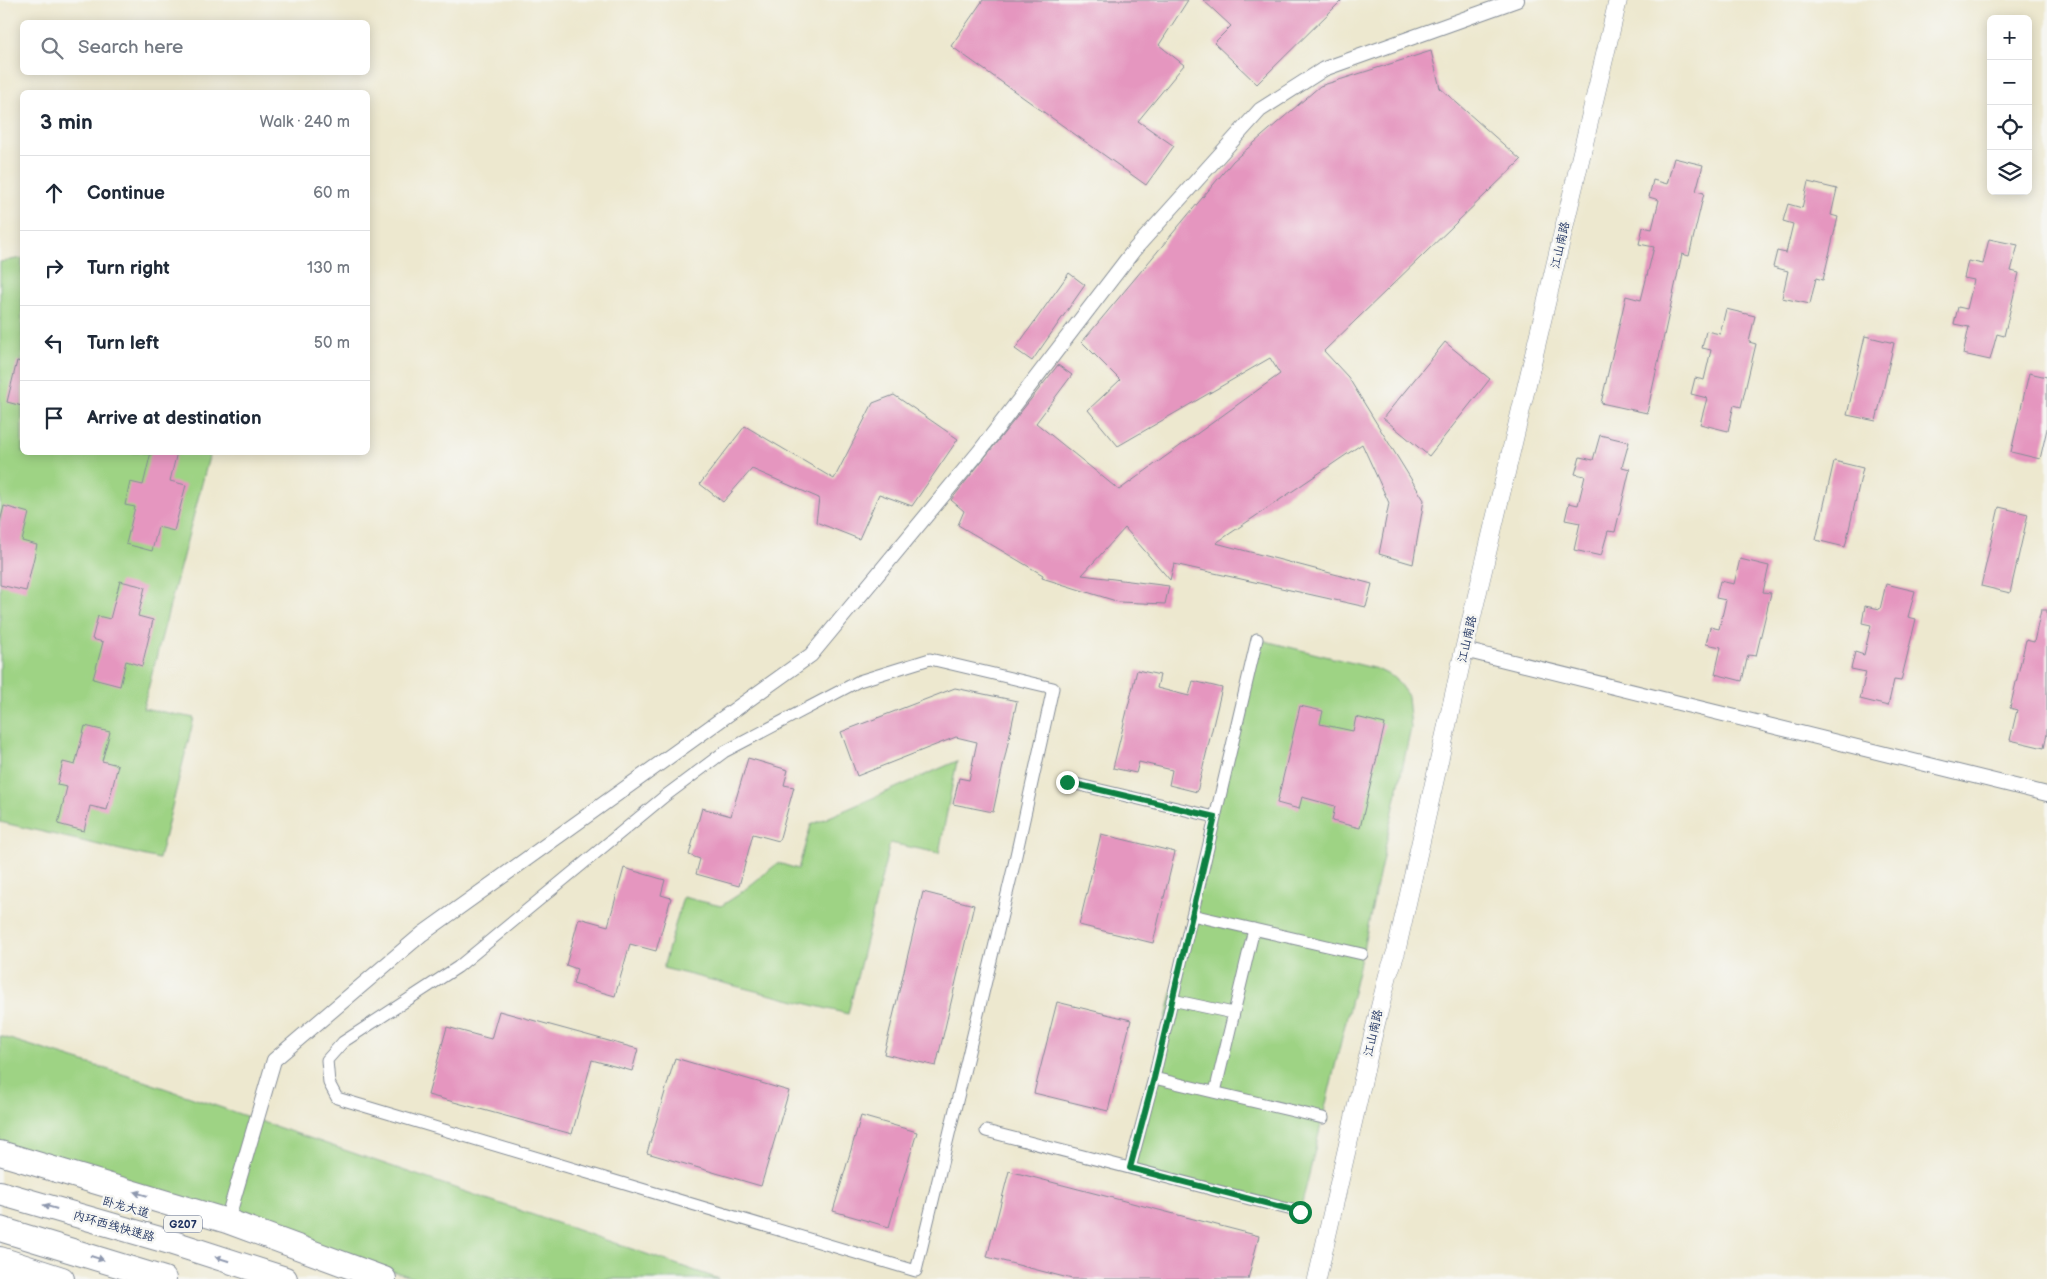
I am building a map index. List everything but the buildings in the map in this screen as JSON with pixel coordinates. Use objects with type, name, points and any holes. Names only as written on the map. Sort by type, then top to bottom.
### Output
[{"type":"highway","points":[[0,1153],[188,1208],[384,1279]]},
{"type":"highway","name":"卧龙大道","points":[[0,1170],[366,1279]]},
{"type":"highway","name":"内环西线快速路","points":[[0,1193],[170,1242],[285,1279]]},
{"type":"highway","points":[[0,1229],[164,1279]]},
{"type":"highway","points":[[0,1259],[62,1279]]},
{"type":"highway","points":[[0,1277],[7,1279]]},
{"type":"street","points":[[227,1221],[274,1060],[422,934],[811,655],[979,452],[1134,250],[1260,110],[1324,69],[1517,0]]},
{"type":"street","name":"江山南路","points":[[1317,1279],[1374,1031],[1388,974],[1396,952],[1464,650],[1618,0]]},
{"type":"street","points":[[1130,1168],[1154,1078],[1257,639]]},
{"type":"street","points":[[1464,650],[2047,794]]},
{"type":"street","points":[[930,659],[1053,688],[1006,898],[916,1271],[337,1098],[329,1084],[327,1060],[343,1042],[458,967],[665,796],[724,752],[859,681],[930,659]]},
{"type":"street","points":[[1067,782],[1215,817]]},
{"type":"street","points":[[1192,915],[1362,954]]},
{"type":"street","points":[[1215,1092],[1254,929]]},
{"type":"street","points":[[1172,1000],[1234,1014]]},
{"type":"street","points":[[1154,1078],[1323,1118]]},
{"type":"street","points":[[986,1131],[1300,1212]]},
{"type":"green space","points":[[20,258],[20,455],[209,455],[143,708],[194,718],[159,859],[0,822],[0,262]]},
{"type":"green space","points":[[1257,639],[1377,669],[1395,678],[1408,696],[1411,728],[1362,954],[1300,1212],[1130,1168]]},
{"type":"green space","points":[[957,761],[939,853],[890,843],[848,1014],[663,968],[683,897],[721,906],[778,863],[798,869],[811,825]]},
{"type":"green space","points":[[0,1036],[135,1078],[719,1279],[417,1279],[0,1145]]},
{"type":"route","points":[[1067,782],[1215,817],[1154,1078],[1130,1168],[1300,1212]]}]
